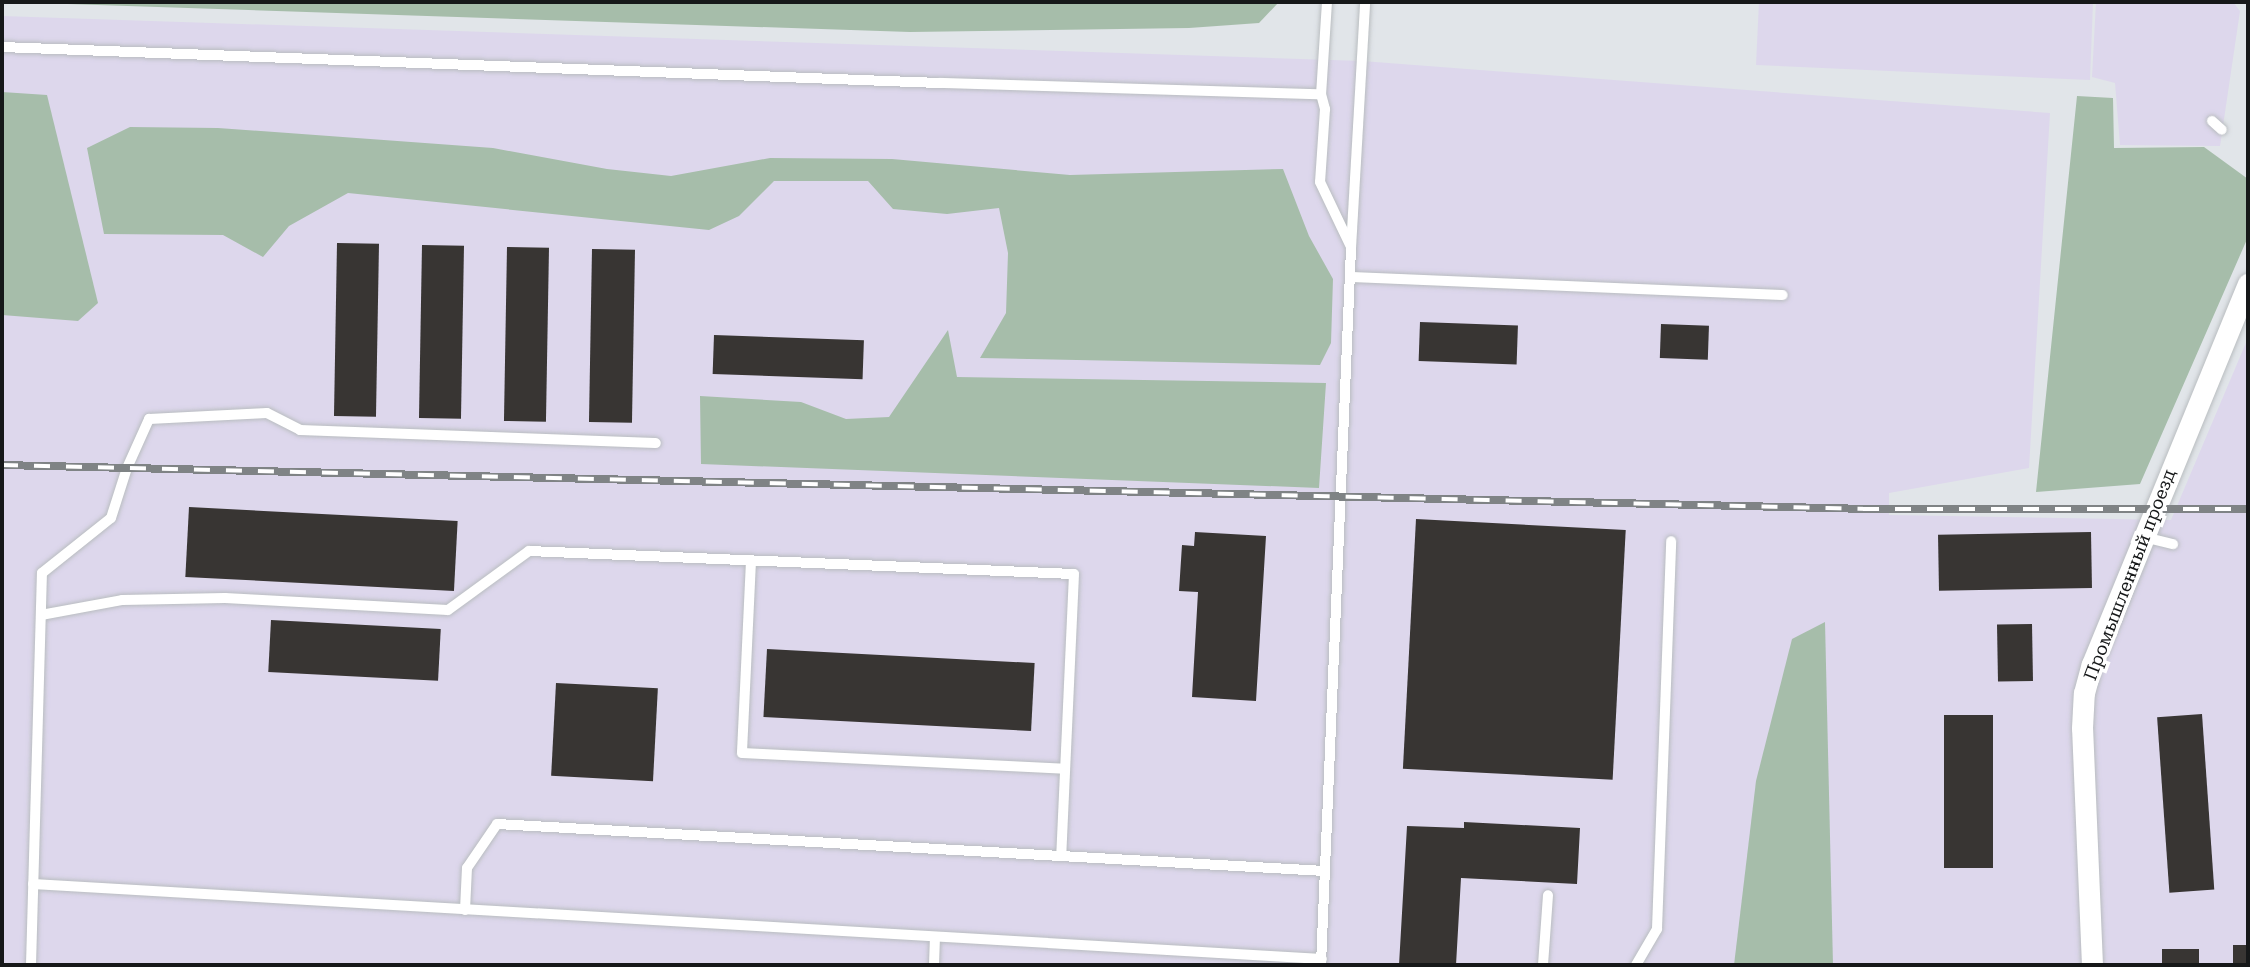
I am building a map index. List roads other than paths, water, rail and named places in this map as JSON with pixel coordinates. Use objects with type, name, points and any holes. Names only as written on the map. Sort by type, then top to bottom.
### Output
[{"type":"street","name":"Промышленный проезд","points":[[2092,965],[2076,717],[2092,664],[2248,284]]},
{"type":"lane","points":[[1327,2],[1321,94],[1325,109],[1320,182],[1351,248]]},
{"type":"lane","points":[[33,884],[1321,962],[1351,248],[1365,2]]},
{"type":"lane","points":[[2,47],[941,83],[1321,94]]},
{"type":"lane","points":[[2212,121],[2222,130]]},
{"type":"lane","points":[[1351,277],[1783,295]]},
{"type":"lane","points":[[31,965],[42,573],[111,518],[127,468],[149,419],[267,413],[300,430],[656,443]]},
{"type":"lane","points":[[2144,537],[2173,544]]},
{"type":"lane","points":[[1636,965],[1657,929],[1671,541]]},
{"type":"lane","points":[[41,615],[122,600],[225,598],[448,610],[529,551],[1074,574],[1061,856]]},
{"type":"lane","points":[[751,561],[742,753],[1065,769]]},
{"type":"lane","points":[[465,910],[467,868],[497,824],[1325,871]]},
{"type":"lane","points":[[1543,965],[1548,895]]},
{"type":"lane","points":[[934,937],[934,965]]},
{"type":"railway","points":[[2,465],[1863,509],[2248,509]]}]
